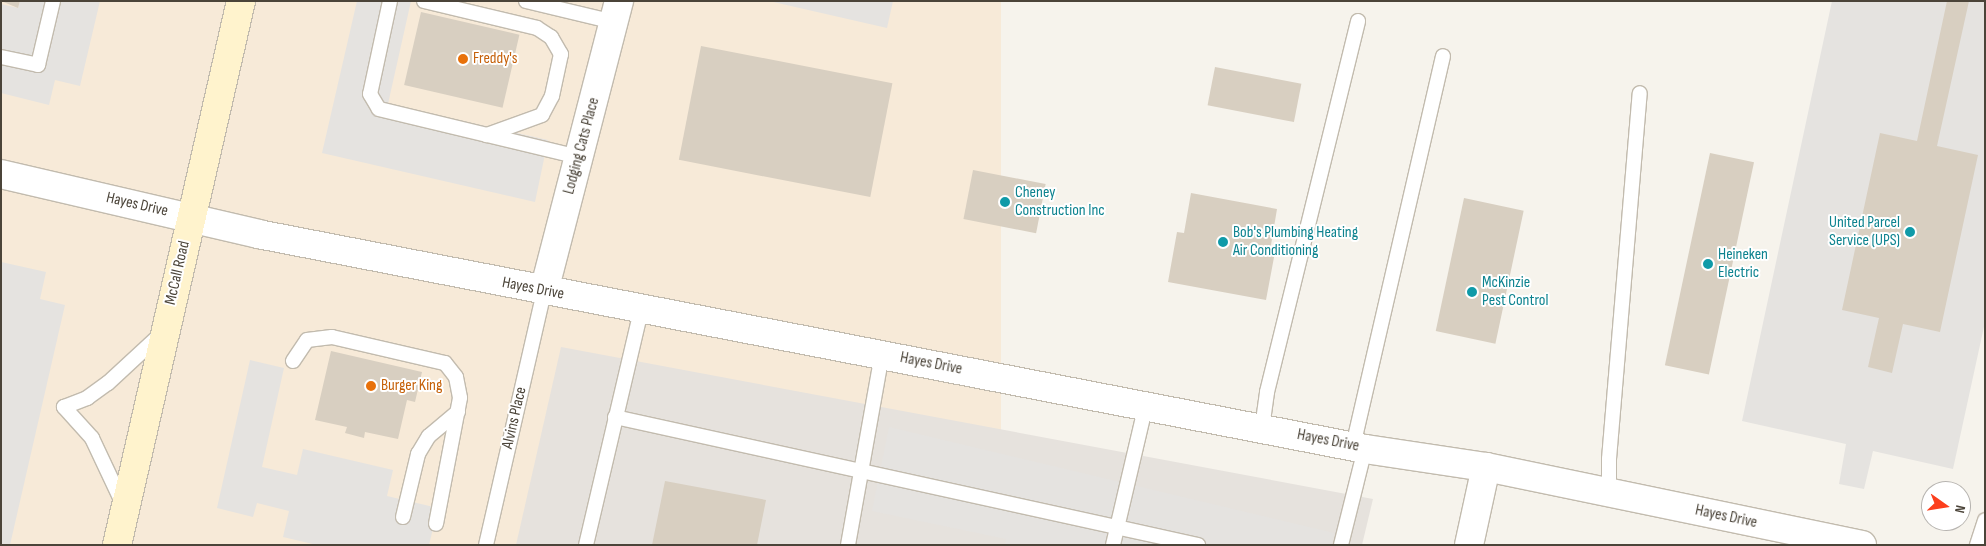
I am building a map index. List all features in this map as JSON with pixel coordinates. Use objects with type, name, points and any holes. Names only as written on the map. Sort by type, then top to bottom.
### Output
[{"type":"main road","name":"McCall Road","points":[[118,545],[241,1]]},
{"type":"street","name":"Lodging Cats Place","points":[[544,291],[617,12]]},
{"type":"street","name":"Hayes Drive","points":[[1,174],[191,218],[544,291],[1146,404],[1359,447],[1486,467],[1862,545]]},
{"type":"street","points":[[1469,545],[1486,467]]},
{"type":"lane","points":[[1,57],[38,65],[53,1]]},
{"type":"lane","points":[[390,1],[370,94],[379,109],[579,157]]},
{"type":"lane","points":[[424,1],[537,28],[551,37],[561,54],[552,96],[542,115],[487,136]]},
{"type":"lane","points":[[526,1],[617,12]]},
{"type":"lane","points":[[1262,428],[1267,392],[1358,21]]},
{"type":"lane","points":[[1341,545],[1359,447],[1443,56]]},
{"type":"lane","points":[[1609,492],[1608,459],[1640,93]]},
{"type":"lane","name":"Alvins Place","points":[[486,545],[544,291]]},
{"type":"lane","points":[[586,545],[641,310]]},
{"type":"lane","points":[[125,509],[92,438],[64,407],[87,398],[108,383],[166,330]]},
{"type":"lane","points":[[293,362],[308,340],[332,337],[445,363],[456,377],[460,398],[436,524]]},
{"type":"lane","points":[[848,545],[863,470],[882,355]]},
{"type":"lane","points":[[1113,545],[1146,404]]},
{"type":"lane","points":[[403,517],[418,454],[428,436],[458,412]]},
{"type":"lane","points":[[615,417],[1117,525],[1198,545]]},
{"type":"lane","points":[[1977,545],[1985,520]]},
{"type":"shaded area","points":[[1,1],[1001,1],[1001,545],[1,545]]},
{"type":"shaded area","points":[[20,1],[100,1],[80,86],[55,80],[49,105],[1,93],[1,4],[18,8]]},
{"type":"shaded area","points":[[357,1],[411,1],[388,104],[548,140],[535,202],[322,153]]},
{"type":"shaded area","points":[[769,1],[893,1],[887,28]]},
{"type":"shaded area","points":[[1832,1],[1985,1],[1985,322],[1953,469],[1873,451],[1864,489],[1839,484],[1846,444],[1742,421]]},
{"type":"shaded area","points":[[1,262],[46,272],[40,299],[65,305],[10,545],[1,545]]},
{"type":"shaded area","points":[[561,347],[1373,499],[1362,545],[516,545]]},
{"type":"shaded area","points":[[250,360],[284,368],[262,467],[297,475],[303,449],[393,470],[387,496],[438,508],[429,545],[317,545],[283,537],[289,511],[257,503],[253,517],[217,508]]},
{"type":"shaded area","points":[[889,427],[1334,533],[1331,545],[1005,545],[1006,539],[872,511]]},
{"type":"building","points":[[1,1],[20,1],[18,8]]},
{"type":"building","name":"United Parcel Service (UPS)","points":[[1947,1],[1969,1],[1937,146],[1978,155],[1940,332],[1903,324],[1892,373],[1868,367],[1879,318],[1842,310],[1880,133],[1917,141]]},
{"type":"building","name":"Freddy's","points":[[421,12],[519,35],[503,108],[404,85]]},
{"type":"building","points":[[701,46],[892,83],[870,197],[679,160]]},
{"type":"building","points":[[1215,67],[1301,84],[1294,122],[1208,105]]},
{"type":"building","name":"Heineken Electric","points":[[1710,153],[1754,162],[1709,375],[1665,365]]},
{"type":"building","name":"Cheney Construction Inc","points":[[973,170],[1046,184],[1036,233],[963,219]]},
{"type":"building","name":"Bob's Plumbing Heating Air Conditioning","points":[[1191,193],[1277,209],[1270,251],[1275,252],[1266,300],[1168,282],[1177,232],[1184,233]]},
{"type":"building","name":"McKinzie Pest Control","points":[[1464,198],[1524,211],[1495,344],[1436,331]]},
{"type":"building","name":"Burger King","points":[[331,351],[422,372],[415,402],[407,400],[398,439],[365,432],[364,438],[345,433],[347,427],[315,420]]},
{"type":"building","points":[[665,481],[766,500],[757,545],[652,545]]},
{"type":"place","name":"Freddy's","points":[[463,59]]},
{"type":"place","name":"Cheney Construction Inc","points":[[1005,202]]},
{"type":"place","name":"United Parcel Service (UPS)","points":[[1910,232]]},
{"type":"place","name":"Bob's Plumbing Heating Air Conditioning","points":[[1223,242]]},
{"type":"place","name":"Heineken Electric","points":[[1708,264]]},
{"type":"place","name":"McKinzie Pest Control","points":[[1472,292]]},
{"type":"place","name":"Burger King","points":[[371,386]]}]
